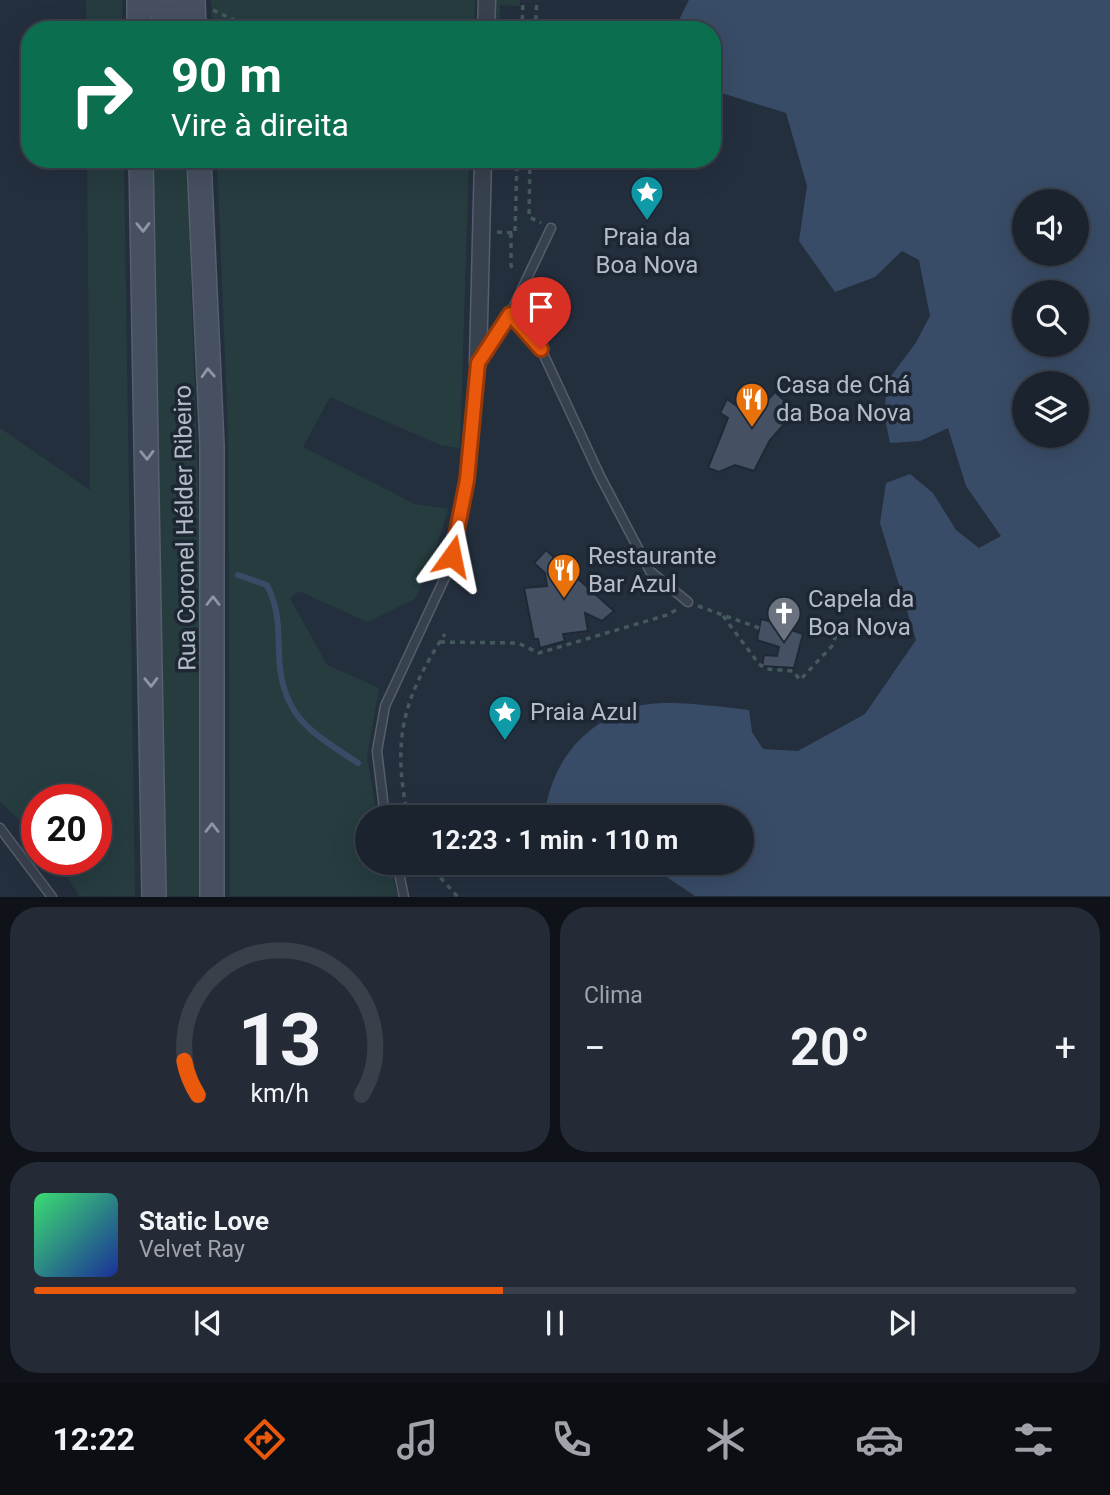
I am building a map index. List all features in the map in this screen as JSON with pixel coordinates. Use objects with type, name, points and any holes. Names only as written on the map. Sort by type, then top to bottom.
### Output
[{"type":"main road","points":[[139,0],[139,21]]},
{"type":"main road","points":[[150,0],[164,13],[179,10],[186,0]]},
{"type":"main road","name":"Rua Coronel Hélder Ribeiro","points":[[141,168],[154,897]]},
{"type":"main road","name":"Rua Coronel Hélder Ribeiro","points":[[199,168],[212,445],[212,897]]},
{"type":"street","points":[[486,21],[487,0]]},
{"type":"street","points":[[478,363],[483,168]]},
{"type":"lane","points":[[384,805],[377,751],[385,706],[448,571],[467,480],[478,363],[510,314],[551,228]]},
{"type":"lane","points":[[510,314],[541,349],[600,476],[650,571],[688,603]]},
{"type":"lane","points":[[0,828],[52,897]]},
{"type":"lane","points":[[399,875],[404,897]]},
{"type":"path","points":[[522,21],[523,0]]},
{"type":"path","points":[[536,21],[537,0]]},
{"type":"path","points":[[200,4],[236,21]]},
{"type":"path","points":[[481,232],[515,233],[517,168]]},
{"type":"path","points":[[530,168],[529,217],[551,228]]},
{"type":"path","points":[[511,233],[511,266]]},
{"type":"path","points":[[440,642],[518,643],[539,653],[667,615],[688,603],[759,628]]},
{"type":"path","points":[[722,615],[759,664],[766,668],[793,671],[800,680],[832,646],[836,635]]},
{"type":"path","points":[[405,805],[401,786],[403,721],[409,697],[445,634]]},
{"type":"path","points":[[438,875],[458,897]]},
{"type":"green space","points":[[86,0],[122,0],[122,21],[86,21]]},
{"type":"green space","points":[[211,0],[475,0],[474,21],[212,21]]},
{"type":"green space","points":[[496,0],[520,0],[520,6],[500,5],[500,21],[495,21]]},
{"type":"green space","points":[[87,168],[124,168],[135,896],[79,896],[66,875],[112,875],[112,784],[21,784],[21,821],[0,802],[0,428],[90,490]]},
{"type":"green space","points":[[152,168],[187,168],[200,546],[202,896],[166,896]]},
{"type":"green space","points":[[217,168],[469,168],[460,448],[440,445],[330,397],[303,447],[415,504],[448,509],[432,564],[415,599],[367,622],[299,591],[290,598],[327,665],[379,688],[367,757],[375,805],[355,805],[355,875],[392,875],[398,896],[230,896],[228,433]]},
{"type":"water","points":[[689,0],[1110,0],[1110,896],[695,896],[664,875],[754,875],[754,805],[546,805],[554,779],[572,748],[599,724],[635,707],[676,703],[749,710],[752,732],[763,749],[798,751],[865,714],[916,640],[880,523],[886,483],[910,474],[933,493],[956,530],[979,548],[1001,536],[966,486],[948,428],[920,441],[890,443],[884,413],[888,380],[915,344],[930,316],[919,260],[902,251],[875,277],[835,292],[799,241],[807,186],[786,113],[721,93],[721,21],[678,21]]},
{"type":"building","name":"Casa de Chá da Boa Nova","points":[[775,392],[796,411],[770,440],[754,471],[735,465],[719,472],[708,468],[728,418],[720,413],[727,399],[737,406],[750,397],[761,407]]},
{"type":"building","name":"Restaurante Bar Azul","points":[[546,550],[614,611],[602,621],[585,613],[588,631],[563,634],[565,641],[540,648],[538,639],[534,639],[524,588],[547,586],[545,573],[534,563]]},
{"type":"building","name":"Capela da Boa Nova","points":[[761,619],[803,634],[794,668],[762,666],[764,655],[777,656],[779,647],[757,640]]},
{"type":"waterway","points":[[238,575],[267,585],[271,594],[277,618],[281,674],[292,706],[312,730],[358,763]]},
{"type":"place","name":"Praia da Boa Nova","points":[[647,222]]},
{"type":"place","name":"Casa de Chá da Boa Nova","points":[[752,429]]},
{"type":"place","name":"Restaurante Bar Azul","points":[[564,600]]},
{"type":"place","name":"Capela da Boa Nova","points":[[784,643]]},
{"type":"place","name":"Praia Azul","points":[[505,742]]},
{"type":"route","points":[[452,556],[467,480],[478,363],[510,314],[541,349]]}]
